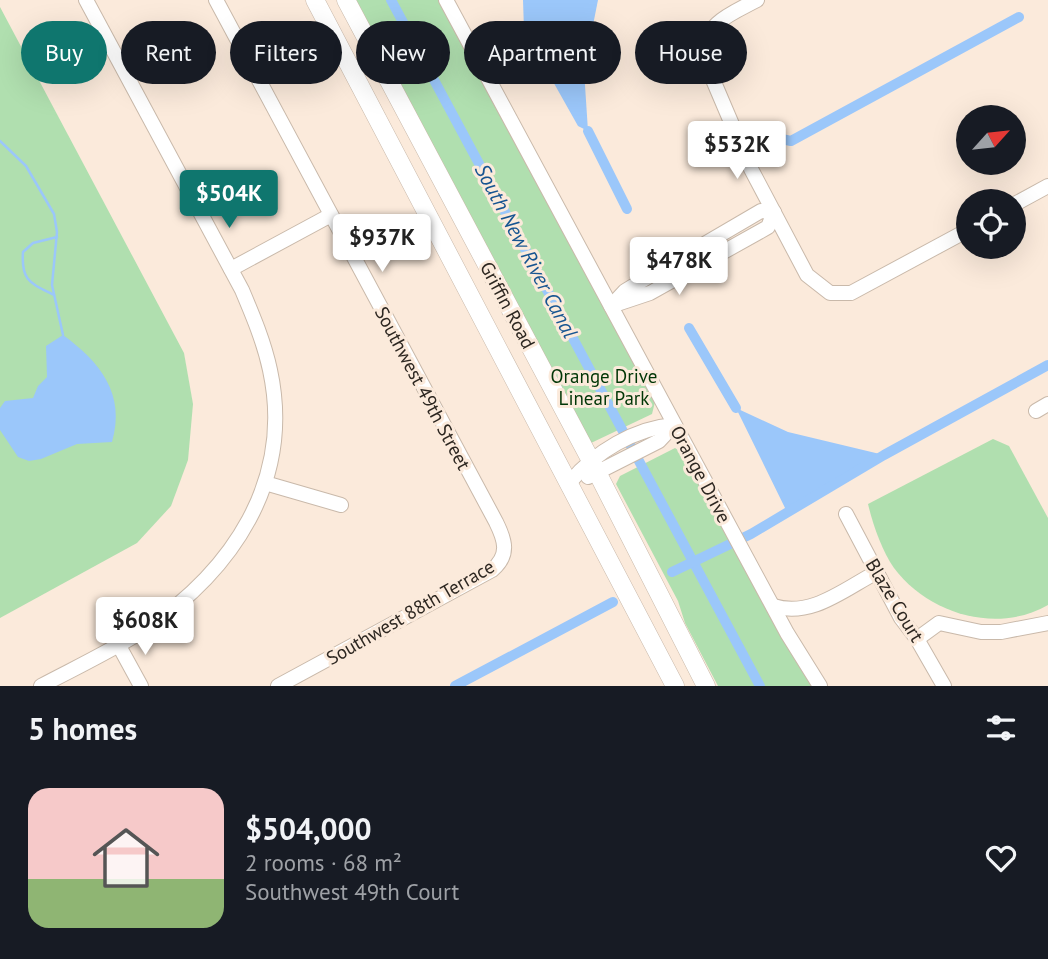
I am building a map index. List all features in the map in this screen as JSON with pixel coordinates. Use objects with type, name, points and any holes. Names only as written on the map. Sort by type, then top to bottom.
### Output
[{"type":"main road","name":"Griffin Road","points":[[315,0],[675,686]]},
{"type":"main road","name":"Griffin Road","points":[[346,0],[600,463],[706,686]]},
{"type":"street","points":[[41,686],[160,618],[210,577],[247,525],[265,483],[274,429],[270,372],[260,332],[231,269],[86,0]]},
{"type":"street","name":"Southwest 49th Street","points":[[216,0],[496,522],[503,538],[503,556]]},
{"type":"street","name":"Orange Drive","points":[[446,0],[733,534],[820,686]]},
{"type":"street","points":[[757,0],[720,20],[709,30],[702,54],[751,169],[807,275],[823,289],[841,294],[859,289],[956,236]]},
{"type":"street","points":[[1026,198],[1048,186]]},
{"type":"street","points":[[611,306],[625,292],[703,244],[761,211],[774,212]]},
{"type":"street","points":[[611,306],[650,293],[768,227],[774,212]]},
{"type":"street","points":[[231,269],[331,215]]},
{"type":"street","points":[[703,244],[711,259]]},
{"type":"street","points":[[600,463],[659,441],[674,425]]},
{"type":"street","points":[[570,482],[651,427],[674,425]]},
{"type":"street","points":[[265,483],[341,505]]},
{"type":"street","name":"Blaze Court","points":[[846,514],[901,618],[917,639],[944,686]]},
{"type":"street","name":"Southwest 88th Terrace","points":[[278,686],[492,570],[503,556]]},
{"type":"street","points":[[773,606],[788,611],[807,609],[877,572]]},
{"type":"street","points":[[917,639],[939,623],[981,632],[1001,632],[1048,623]]},
{"type":"street","points":[[118,644],[141,686]]},
{"type":"green space","name":"Orange Drive Linear Park","points":[[354,0],[441,0],[464,43],[464,84],[486,84],[655,402],[652,414],[591,443],[399,84],[450,84],[450,21],[365,21]]},
{"type":"green space","points":[[0,7],[21,46],[21,84],[41,84],[184,353],[193,404],[188,460],[171,506],[137,543],[0,618]]},
{"type":"green space","points":[[993,439],[1009,446],[1048,518],[1048,605],[1028,614],[1008,618],[965,615],[926,598],[894,568],[875,529],[868,504]]},
{"type":"green space","name":"Orange Drive Linear Park","points":[[675,448],[687,456],[811,686],[718,686],[685,623],[678,601],[616,484],[620,476]]},
{"type":"water","points":[[523,0],[598,0],[594,21],[524,21]]},
{"type":"water","points":[[554,84],[585,84],[588,131],[578,126]]},
{"type":"water","points":[[63,335],[88,356],[107,381],[115,409],[112,442],[77,444],[41,459],[29,461],[18,457],[0,430],[0,408],[5,401],[33,398],[38,386],[47,377],[46,346]]},
{"type":"water","points":[[736,408],[788,432],[884,455],[787,512]]},
{"type":"waterway","name":"South New River Canal","points":[[391,0],[760,686]]},
{"type":"waterway","points":[[763,135],[791,141],[1019,17]]},
{"type":"waterway","points":[[588,131],[627,209]]},
{"type":"waterway","points":[[0,141],[26,166],[54,214],[57,232],[52,285],[63,335]]},
{"type":"waterway","points":[[54,295],[29,280],[24,269],[23,252],[33,243],[57,237]]},
{"type":"waterway","points":[[689,328],[736,408]]},
{"type":"waterway","points":[[672,572],[751,534],[884,455],[1048,365]]},
{"type":"waterway","points":[[455,686],[613,602]]}]
